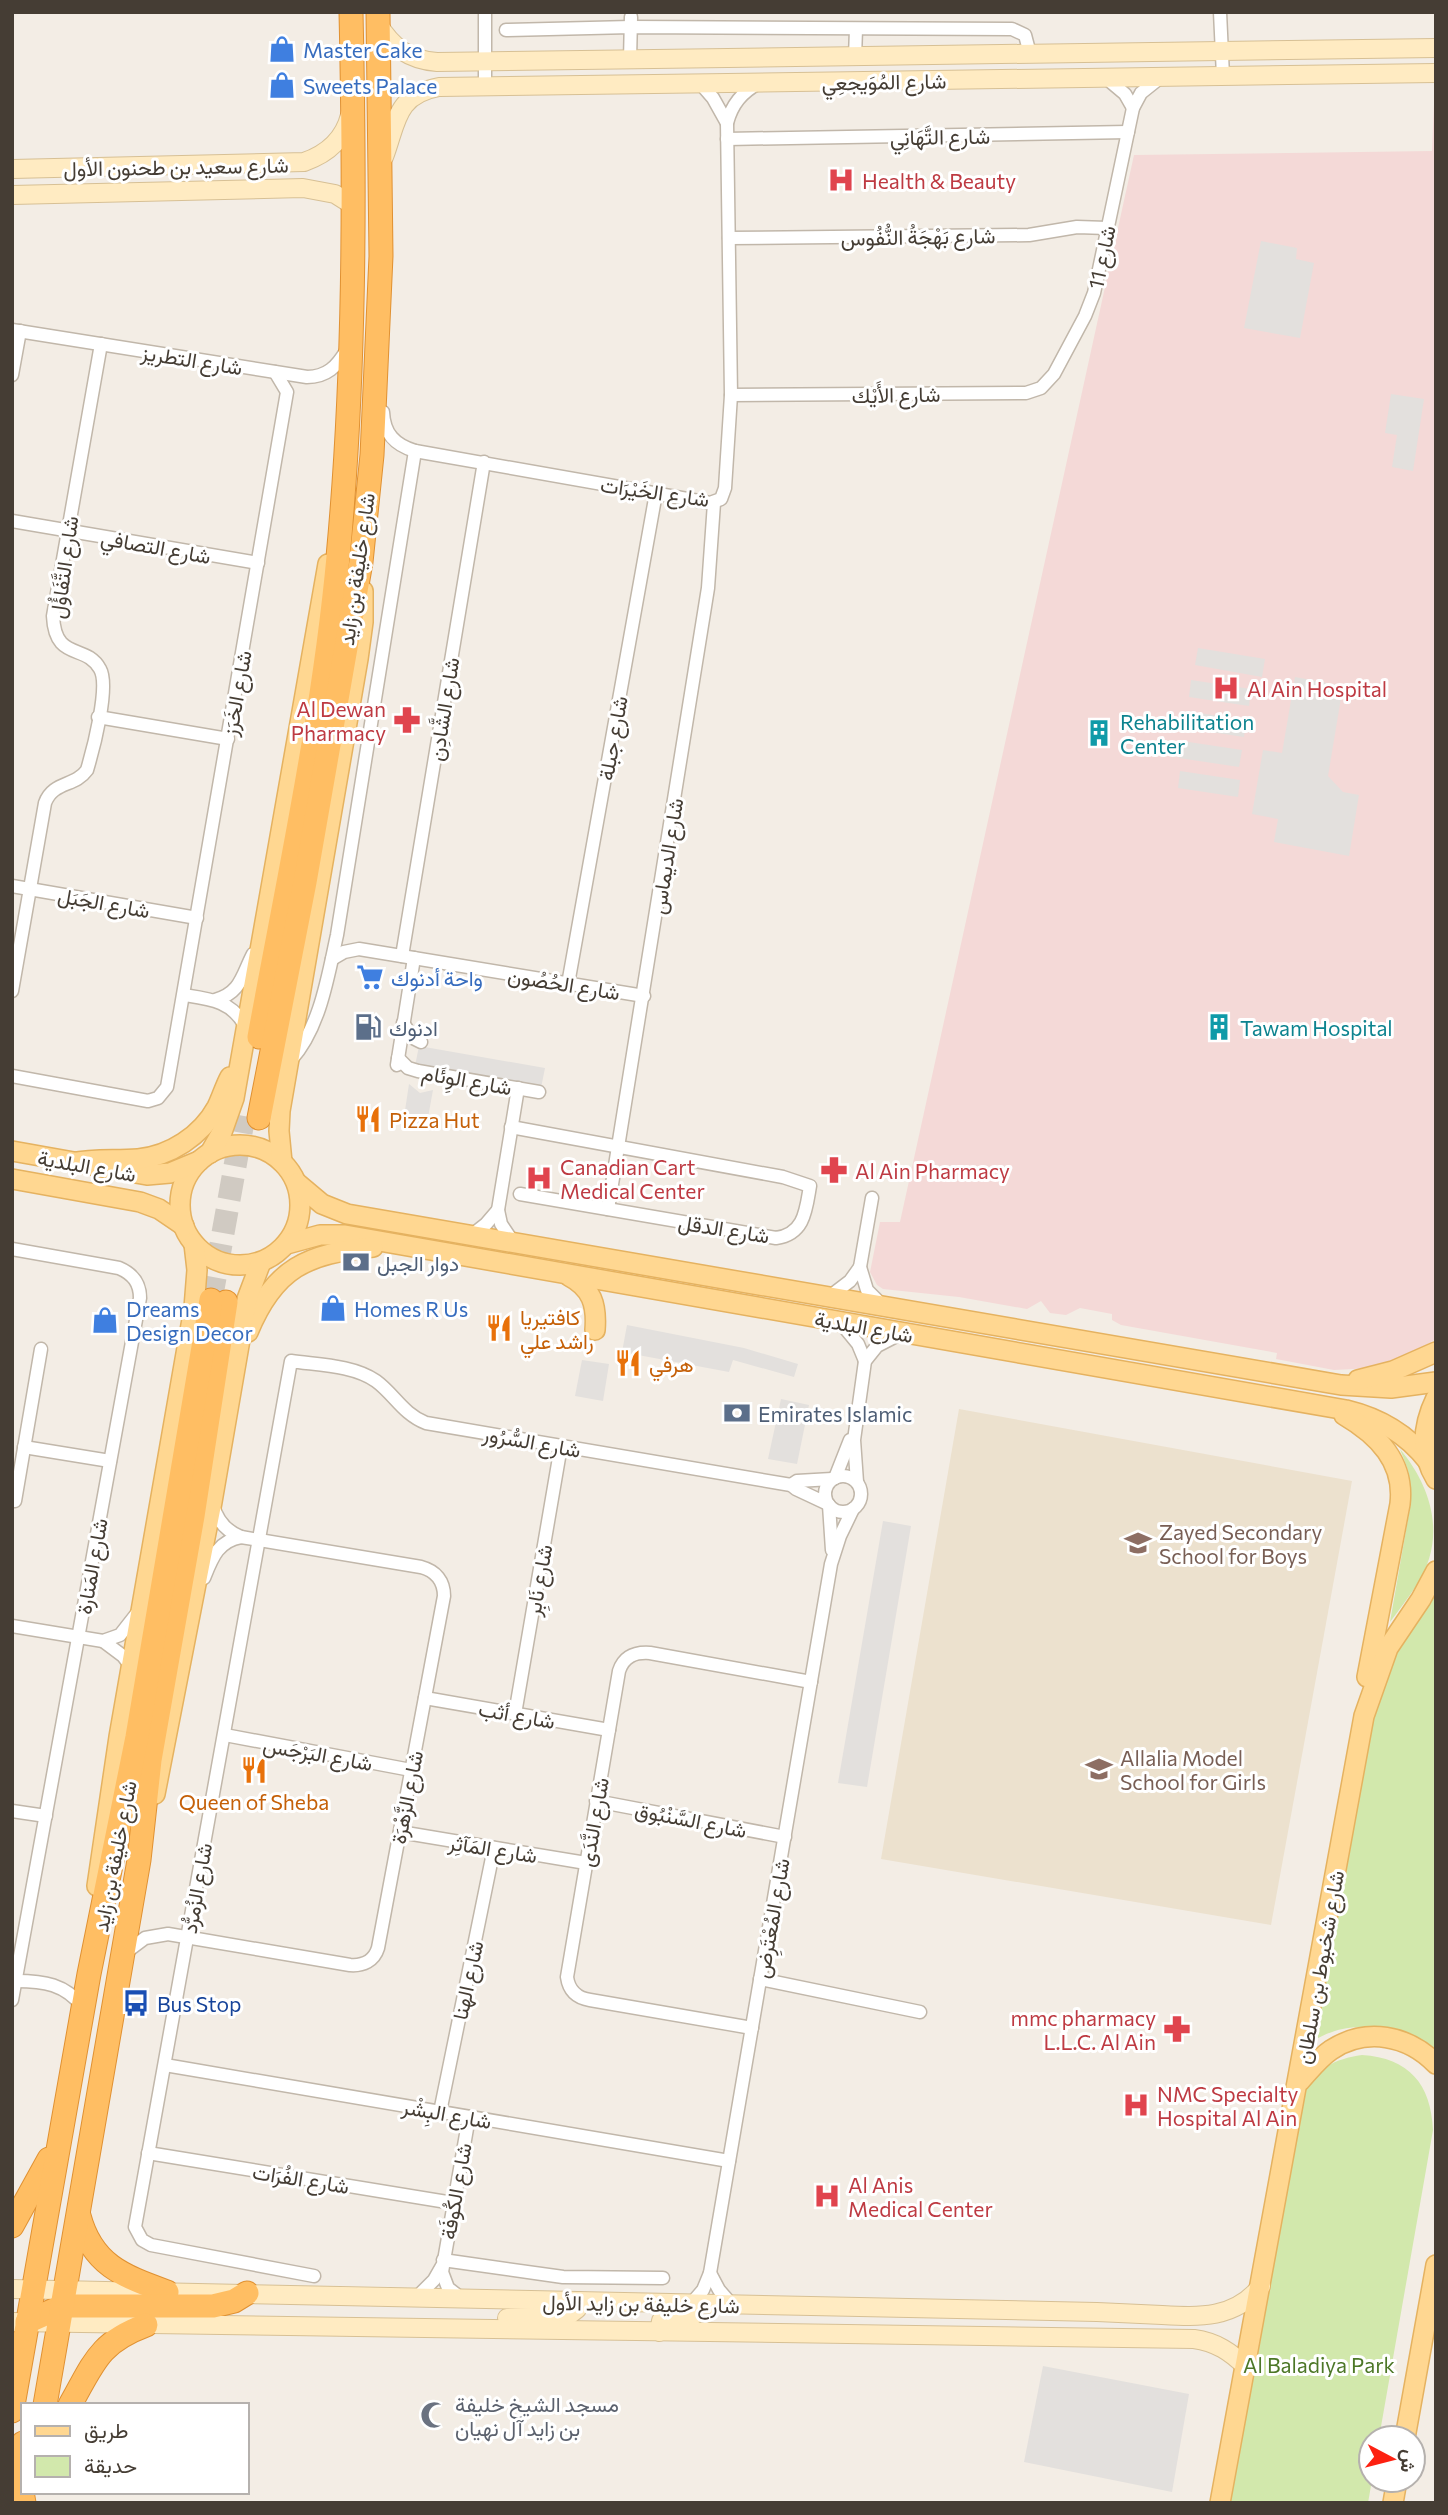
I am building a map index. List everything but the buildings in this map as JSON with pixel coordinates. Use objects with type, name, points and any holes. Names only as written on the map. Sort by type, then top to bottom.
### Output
[{"type":"highway","name":"شارع خليفة بن زايد","points":[[351,12],[354,206],[352,338],[341,519],[333,599],[311,749],[251,1117],[309,859],[361,562],[372,455],[381,256],[378,18]]},
{"type":"highway","name":"شارع خليفة بن زايد","points":[[12,2409],[40,2306],[79,2216],[139,1860],[150,1760],[191,1529],[218,1301],[137,1737],[89,1974],[61,2134],[40,2306],[45,2403]]},
{"type":"highway","points":[[29,2403],[40,2306],[74,2133],[73,2121],[66,2108]]},
{"type":"highway","points":[[12,2226],[42,2175],[61,2134]]},
{"type":"highway","points":[[79,2216],[89,2242],[99,2257],[126,2277],[167,2292]]},
{"type":"highway","points":[[40,2306],[213,2306],[234,2301],[247,2293]]},
{"type":"highway","points":[[71,2403],[103,2351],[124,2334],[146,2325]]},
{"type":"highway","points":[[21,2458],[21,2484]]},
{"type":"main road","name":"شارع المُوَيجعِي","points":[[378,18],[394,45],[418,59],[437,62],[1436,48]]},
{"type":"main road","points":[[700,83],[702,72],[722,59]]},
{"type":"main road","name":"شارع المُوَيجعِي","points":[[381,167],[398,114],[415,95],[439,87],[1436,73]]},
{"type":"main road","name":"شارع سعيد بن طحنون الأول","points":[[12,169],[304,162],[324,154],[340,138],[346,129],[352,108]]},
{"type":"main road","name":"شارع سعيد بن طحنون الأول","points":[[12,195],[303,188],[335,194],[354,206]]},
{"type":"main road","points":[[206,1156],[228,1146],[248,1145],[267,1151],[282,1162],[297,1183],[300,1213],[293,1234],[279,1251],[251,1265],[230,1265],[210,1257],[194,1244],[184,1226],[181,1195],[188,1175],[206,1156],[222,1132],[231,1110],[329,555],[341,519]]},
{"type":"main road","points":[[282,1162],[279,1121],[361,640],[361,562]]},
{"type":"main road","points":[[72,1163],[99,1158],[150,1157],[184,1142],[210,1116],[239,1061]]},
{"type":"main road","name":"شارع البلدية","points":[[12,1152],[147,1175],[181,1169],[206,1156]]},
{"type":"main road","name":"شارع البلدية","points":[[12,1179],[141,1202],[159,1209],[184,1226]]},
{"type":"main road","name":"شارع البلدية","points":[[297,1183],[322,1204],[347,1214],[1340,1385],[1391,1388],[1436,1382]]},
{"type":"main road","name":"شارع البلدية","points":[[286,1244],[308,1237],[332,1234],[1328,1407],[1359,1413],[1385,1424],[1408,1440],[1427,1460]]},
{"type":"main road","points":[[89,1974],[98,1874],[194,1308],[197,1270],[194,1244]]},
{"type":"main road","points":[[237,1358],[261,1303],[277,1283],[297,1267],[331,1252],[395,1244]]},
{"type":"main road","points":[[139,1860],[167,1738],[194,1599],[247,1299],[261,1262]]},
{"type":"main road","points":[[565,1274],[580,1282],[591,1295],[595,1303],[595,1330]]},
{"type":"main road","points":[[1340,1385],[1393,1371],[1436,1352]]},
{"type":"main road","points":[[1436,1398],[1425,1428],[1424,1444],[1427,1460],[1436,1479]]},
{"type":"main road","points":[[1328,1407],[1350,1419],[1380,1442],[1395,1463],[1401,1487],[1368,1668],[1364,1716]]},
{"type":"main road","name":"شارع شخبوط بن سلطان","points":[[1220,2503],[1364,1716],[1388,1648],[1436,1571]]},
{"type":"main road","points":[[1298,2082],[1329,2051],[1354,2039],[1368,2036],[1405,2042],[1436,2064]]},
{"type":"main road","points":[[1408,2424],[1436,2265]]},
{"type":"main road","name":"شارع خليفة بن زايد الأول","points":[[40,2306],[167,2292],[1200,2317],[1220,2314],[1247,2300],[1261,2286]]},
{"type":"main road","points":[[451,2329],[474,2318],[568,2316],[586,2302],[610,2311],[630,2331]]},
{"type":"main road","name":"شارع خليفة بن زايد الأول","points":[[40,2306],[146,2325],[1203,2340],[1226,2350],[1245,2367]]},
{"type":"main road","points":[[659,2332],[661,2321],[671,2316],[835,2318],[866,2307]]},
{"type":"main road","points":[[1050,2337],[1056,2331],[1069,2326],[1126,2326],[1132,2320],[1133,2314]]},
{"type":"street","points":[[485,12],[485,87]]},
{"type":"street","points":[[1220,12],[1223,76]]},
{"type":"street","points":[[629,60],[631,22]]},
{"type":"street","points":[[506,30],[631,22],[856,29],[1012,29],[1026,35],[1030,54]]},
{"type":"street","points":[[855,57],[856,29]]},
{"type":"street","points":[[1128,132],[1133,108],[1142,93],[1161,77]]},
{"type":"street","points":[[1106,78],[1125,94],[1133,108]]},
{"type":"street","points":[[700,83],[713,98],[727,123]]},
{"type":"street","name":"شارع الخَيْرَات","points":[[375,353],[385,374],[382,414],[385,427],[396,443],[415,450],[714,503],[721,499],[725,492],[731,396],[727,123],[736,102],[746,91],[759,83]]},
{"type":"street","name":"شارع التَّهَانِي","points":[[727,139],[1128,132]]},
{"type":"street","name":"شارع 11","points":[[1055,374],[1092,301],[1128,132]]},
{"type":"street","name":"شارع بَهْجَةُ النُّفُوس","points":[[729,238],[1029,235],[1077,227],[1108,228]]},
{"type":"street","points":[[12,375],[16,330]]},
{"type":"street","name":"شارع التطريز","points":[[16,330],[307,377]]},
{"type":"street","points":[[275,372],[287,392],[307,377],[321,376],[332,369],[345,353],[352,338]]},
{"type":"street","name":"شارع التَّفَاؤُل","points":[[12,991],[47,797],[58,786],[77,780],[85,774],[89,766],[103,686],[101,670],[89,658],[61,644],[53,624],[101,344]]},
{"type":"street","name":"شارع الأَيْك","points":[[731,396],[1026,393],[1041,388],[1055,374]]},
{"type":"street","name":"شارع الخَرَز","points":[[12,1076],[143,1101],[158,1098],[167,1087],[287,392]]},
{"type":"street","points":[[288,1063],[310,1031],[332,959],[415,450]]},
{"type":"street","name":"شارع الشَّادِن","points":[[398,1058],[408,957],[484,462]]},
{"type":"street","name":"شارع جبلة","points":[[568,984],[656,493]]},
{"type":"street","name":"شارع الديماس","points":[[608,1209],[708,587],[714,503]]},
{"type":"street","name":"شارع التصافي","points":[[12,521],[258,563]]},
{"type":"street","points":[[98,718],[228,739]]},
{"type":"street","name":"شارع الجَبَل","points":[[12,886],[197,918]]},
{"type":"street","points":[[338,928],[347,941],[359,949]]},
{"type":"street","points":[[215,1000],[232,993],[240,984],[260,942]]},
{"type":"street","name":"شارع الحُصُون","points":[[332,959],[344,952],[359,949],[644,996]]},
{"type":"street","points":[[184,995],[215,1000],[233,1010],[245,1026]]},
{"type":"street","name":"شارع الوِئَام","points":[[403,1023],[413,1038],[421,1042],[410,1043],[398,1058],[408,1068],[539,1092]]},
{"type":"street","points":[[513,1242],[501,1224],[498,1210],[518,1088]]},
{"type":"street","points":[[511,1127],[619,1147]]},
{"type":"street","name":"شارع الدقل","points":[[520,1194],[776,1238],[792,1233],[805,1214],[810,1185],[783,1177],[619,1147]]},
{"type":"street","points":[[829,1297],[850,1281],[860,1267],[872,1198]]},
{"type":"street","points":[[472,1235],[498,1210]]},
{"type":"street","name":"شارع المَنارة","points":[[12,1249],[119,1268],[126,1271],[137,1283],[140,1298],[12,2000]]},
{"type":"street","points":[[860,1267],[867,1290],[883,1306]]},
{"type":"street","points":[[840,1322],[858,1344],[865,1362],[855,1426],[854,1454],[861,1497],[853,1509],[840,1512],[828,1504],[825,1491],[833,1479],[855,1426]]},
{"type":"street","points":[[865,1362],[884,1340],[902,1333]]},
{"type":"street","points":[[15,1501],[41,1349]]},
{"type":"street","name":"شارع السُّرُور","points":[[291,1361],[352,1370],[366,1375],[380,1384],[407,1413],[426,1423],[791,1485],[828,1504]]},
{"type":"street","name":"شارع الزُمرُّد","points":[[291,1361],[136,2232],[142,2240],[151,2245],[314,2276]]},
{"type":"street","name":"شارع نَابِر","points":[[515,1714],[561,1446]]},
{"type":"street","points":[[24,1447],[110,1461]]},
{"type":"street","points":[[833,1479],[846,1476],[857,1482]]},
{"type":"street","name":"شارع السُّرُور","points":[[791,1485],[797,1481],[833,1479]]},
{"type":"street","points":[[212,1502],[219,1521],[229,1531],[241,1537]]},
{"type":"street","name":"شارع المُعْتَرِض","points":[[828,1504],[831,1564]]},
{"type":"street","name":"شارع المُعْتَرِض","points":[[691,2304],[703,2290],[710,2273],[831,1564],[853,1509]]},
{"type":"street","points":[[194,1599],[218,1549],[241,1537]]},
{"type":"street","name":"شارع الزَّهْرَة","points":[[123,1956],[140,1941],[152,1935],[168,1934],[350,1965],[368,1962],[378,1948],[444,1596],[443,1585],[436,1575],[421,1567],[241,1537]]},
{"type":"street","points":[[103,1641],[120,1635],[142,1607]]},
{"type":"street","points":[[12,1626],[103,1641],[123,1656],[132,1668]]},
{"type":"street","name":"شارع النَّدَى","points":[[752,2028],[585,1999],[572,1992],[567,1982],[567,1972],[596,1801],[620,1667],[628,1657],[639,1653],[811,1682]]},
{"type":"street","name":"شارع أثب","points":[[425,1698],[609,1730]]},
{"type":"street","name":"شارع البَرْجَس","points":[[225,1735],[411,1770]]},
{"type":"street","name":"شارع السَّنْبُوق","points":[[596,1801],[785,1837]]},
{"type":"street","points":[[12,1811],[46,1816]]},
{"type":"street","name":"شارع المَآثِر","points":[[400,1832],[586,1863]]},
{"type":"street","name":"شارع الهنا","points":[[440,2112],[494,1848]]},
{"type":"street","points":[[760,1979],[920,2012]]},
{"type":"street","points":[[16,1981],[40,1981],[57,1985],[71,1994],[83,2007]]},
{"type":"street","name":"شارع البِشْر","points":[[165,2065],[729,2161]]},
{"type":"street","name":"شارع الكُوفَة","points":[[462,2298],[452,2292],[445,2283],[443,2263],[469,2117]]},
{"type":"street","name":"شارع الفُرَات","points":[[149,2153],[453,2203]]},
{"type":"street","points":[[443,2263],[564,2277],[663,2278]]},
{"type":"street","name":"شارع الكُوفَة","points":[[417,2297],[435,2280],[443,2263]]},
{"type":"street","points":[[710,2273],[719,2290],[732,2305]]},
{"type":"shaded area","name":"Al Ain Hospital","points":[[1434,104],[1436,1339],[1414,1352],[1372,1368],[1334,1370],[1276,1359],[1277,1353],[1121,1325],[1112,1320],[1112,1314],[1080,1308],[1066,1315],[1050,1313],[1041,1301],[1027,1309],[959,1297],[883,1289],[877,1285],[870,1272],[880,1222],[900,1222],[1134,155],[1432,151]]},
{"type":"shaded area","points":[[1261,241],[1297,248],[1296,259],[1314,263],[1300,338],[1244,328]]},
{"type":"shaded area","points":[[1391,394],[1424,399],[1413,471],[1392,467],[1397,435],[1385,433]]},
{"type":"shaded area","points":[[1198,648],[1265,659],[1262,677],[1195,665]]},
{"type":"shaded area","points":[[1295,677],[1343,686],[1328,776],[1343,792],[1359,795],[1349,856],[1274,842],[1278,819],[1252,814],[1263,750],[1282,753]]},
{"type":"shaded area","points":[[1191,680],[1251,689],[1249,706],[1189,697]]},
{"type":"shaded area","points":[[1186,711],[1246,720],[1244,737],[1184,728]]},
{"type":"shaded area","points":[[1182,741],[1242,750],[1239,767],[1179,758]]},
{"type":"shaded area","points":[[1180,771],[1240,780],[1238,797],[1178,788]]},
{"type":"shaded area","points":[[419,1046],[545,1068],[541,1088],[415,1066]]},
{"type":"shaded area","points":[[409,1084],[420,1093],[433,1090],[427,1123],[415,1126],[404,1117]]},
{"type":"shaded area","points":[[627,1325],[744,1348],[798,1364],[794,1377],[733,1360],[729,1372],[622,1352]]},
{"type":"shaded area","points":[[582,1360],[609,1364],[603,1401],[575,1396]]},
{"type":"shaded area","points":[[781,1399],[809,1405],[797,1464],[768,1459]]},
{"type":"shaded area","points":[[959,1409],[1352,1481],[1271,1925],[881,1859]]},
{"type":"shaded area","points":[[883,1521],[911,1526],[867,1787],[838,1783]]},
{"type":"shaded area","points":[[1043,2366],[1189,2394],[1172,2492],[1024,2462]]},
{"type":"green space","points":[[1400,1449],[1421,1481],[1428,1498],[1433,1533],[1426,1568],[1390,1622],[1411,1502],[1408,1470]]},
{"type":"green space","points":[[1436,1574],[1436,2060],[1389,2034],[1360,2027],[1328,2033],[1309,2043],[1371,1692]]},
{"type":"green space","name":"Al Baladiya Park","points":[[1362,2055],[1378,2057],[1405,2068],[1414,2076],[1428,2099],[1433,2130],[1381,2424],[1357,2424],[1357,2494],[1370,2494],[1368,2503],[1222,2503],[1303,2094],[1320,2071],[1343,2059]]},
{"type":"tunnel","points":[[211,1300],[244,1116]]},
{"type":"place","name":"Master Cake","points":[[282,49]]},
{"type":"place","name":"Sweets Palace","points":[[282,85]]},
{"type":"place","name":"Health & Beauty","points":[[841,180]]},
{"type":"place","name":"Al Ain Hospital","points":[[1226,688]]},
{"type":"place","name":"Al Dewan Pharmacy","points":[[407,720]]},
{"type":"place","name":"Rehabilitation Center","points":[[1099,733]]},
{"type":"place","name":"واحة أدنوك","points":[[370,977]]},
{"type":"place","name":"ادنوك","points":[[368,1027]]},
{"type":"place","name":"Tawam Hospital","points":[[1219,1027]]},
{"type":"place","name":"Pizza Hut","points":[[368,1119]]},
{"type":"place","name":"Al Ain Pharmacy","points":[[834,1170]]},
{"type":"place","name":"Canadian Cart Medical Center","points":[[539,1178]]},
{"type":"place","name":"دوار الجبل","points":[[356,1262]]},
{"type":"place","name":"Homes R Us","points":[[333,1308]]},
{"type":"place","name":"Dreams Design Decor","points":[[105,1320]]},
{"type":"place","name":"كافتيريا راشد علي","points":[[499,1328]]},
{"type":"place","name":"هرفي","points":[[628,1363]]},
{"type":"place","name":"Emirates Islamic","points":[[737,1413]]},
{"type":"place","name":"Zayed Secondary School for Boys","points":[[1138,1543]]},
{"type":"place","name":"Allalia Model School for Girls","points":[[1099,1769]]},
{"type":"place","name":"Queen of Sheba","points":[[254,1770]]},
{"type":"place","name":"Bus Stop","points":[[136,2003]]},
{"type":"place","name":"mmc pharmacy L.L.C. Al Ain","points":[[1177,2029]]},
{"type":"place","name":"NMC Specialty Hospital Al Ain","points":[[1136,2105]]},
{"type":"place","name":"Al Anis Medical Center","points":[[827,2196]]},
{"type":"place","name":"مسجد الشيخ خليفة بن زايد آل نهيان","points":[[434,2415]]}]
